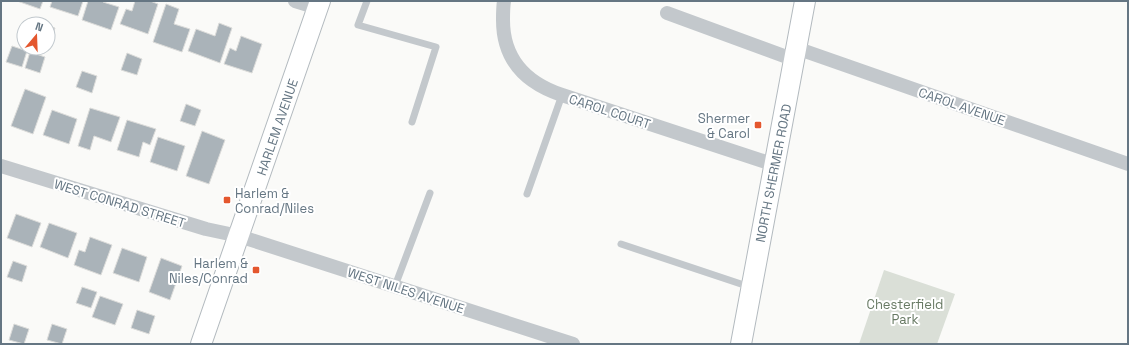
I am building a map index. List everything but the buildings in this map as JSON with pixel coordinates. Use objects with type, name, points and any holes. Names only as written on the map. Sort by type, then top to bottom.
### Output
[{"type":"main road","name":"NORTH SHERMER ROAD","points":[[741,344],[805,1]]},
{"type":"main road","name":"HARLEM AVENUE","points":[[201,344],[319,5]]},
{"type":"street","points":[[295,1],[319,5]]},
{"type":"street","name":"CAROL COURT","points":[[504,1],[503,30],[508,48],[514,62],[537,85],[562,95],[775,165]]},
{"type":"street","name":"CAROL AVENUE","points":[[667,13],[1128,164]]},
{"type":"street","name":"WEST CONRAD STREET","points":[[1,166],[206,229],[239,236]]},
{"type":"street","name":"WEST NILES AVENUE","points":[[239,236],[573,344]]},
{"type":"lane","points":[[367,1],[358,25],[436,47],[412,122]]},
{"type":"lane","points":[[527,194],[562,95]]},
{"type":"lane","points":[[395,286],[430,193]]},
{"type":"lane","points":[[621,244],[752,288]]},
{"type":"green space","name":"Chesterfield Park","points":[[884,270],[955,294],[937,344],[859,344]]},
{"type":"place","name":"Shermer & Carol","points":[[758,125]]},
{"type":"place","name":"Harlem & Conrad/Niles","points":[[227,200]]},
{"type":"place","name":"Harlem & Niles/Conrad","points":[[256,270]]}]
